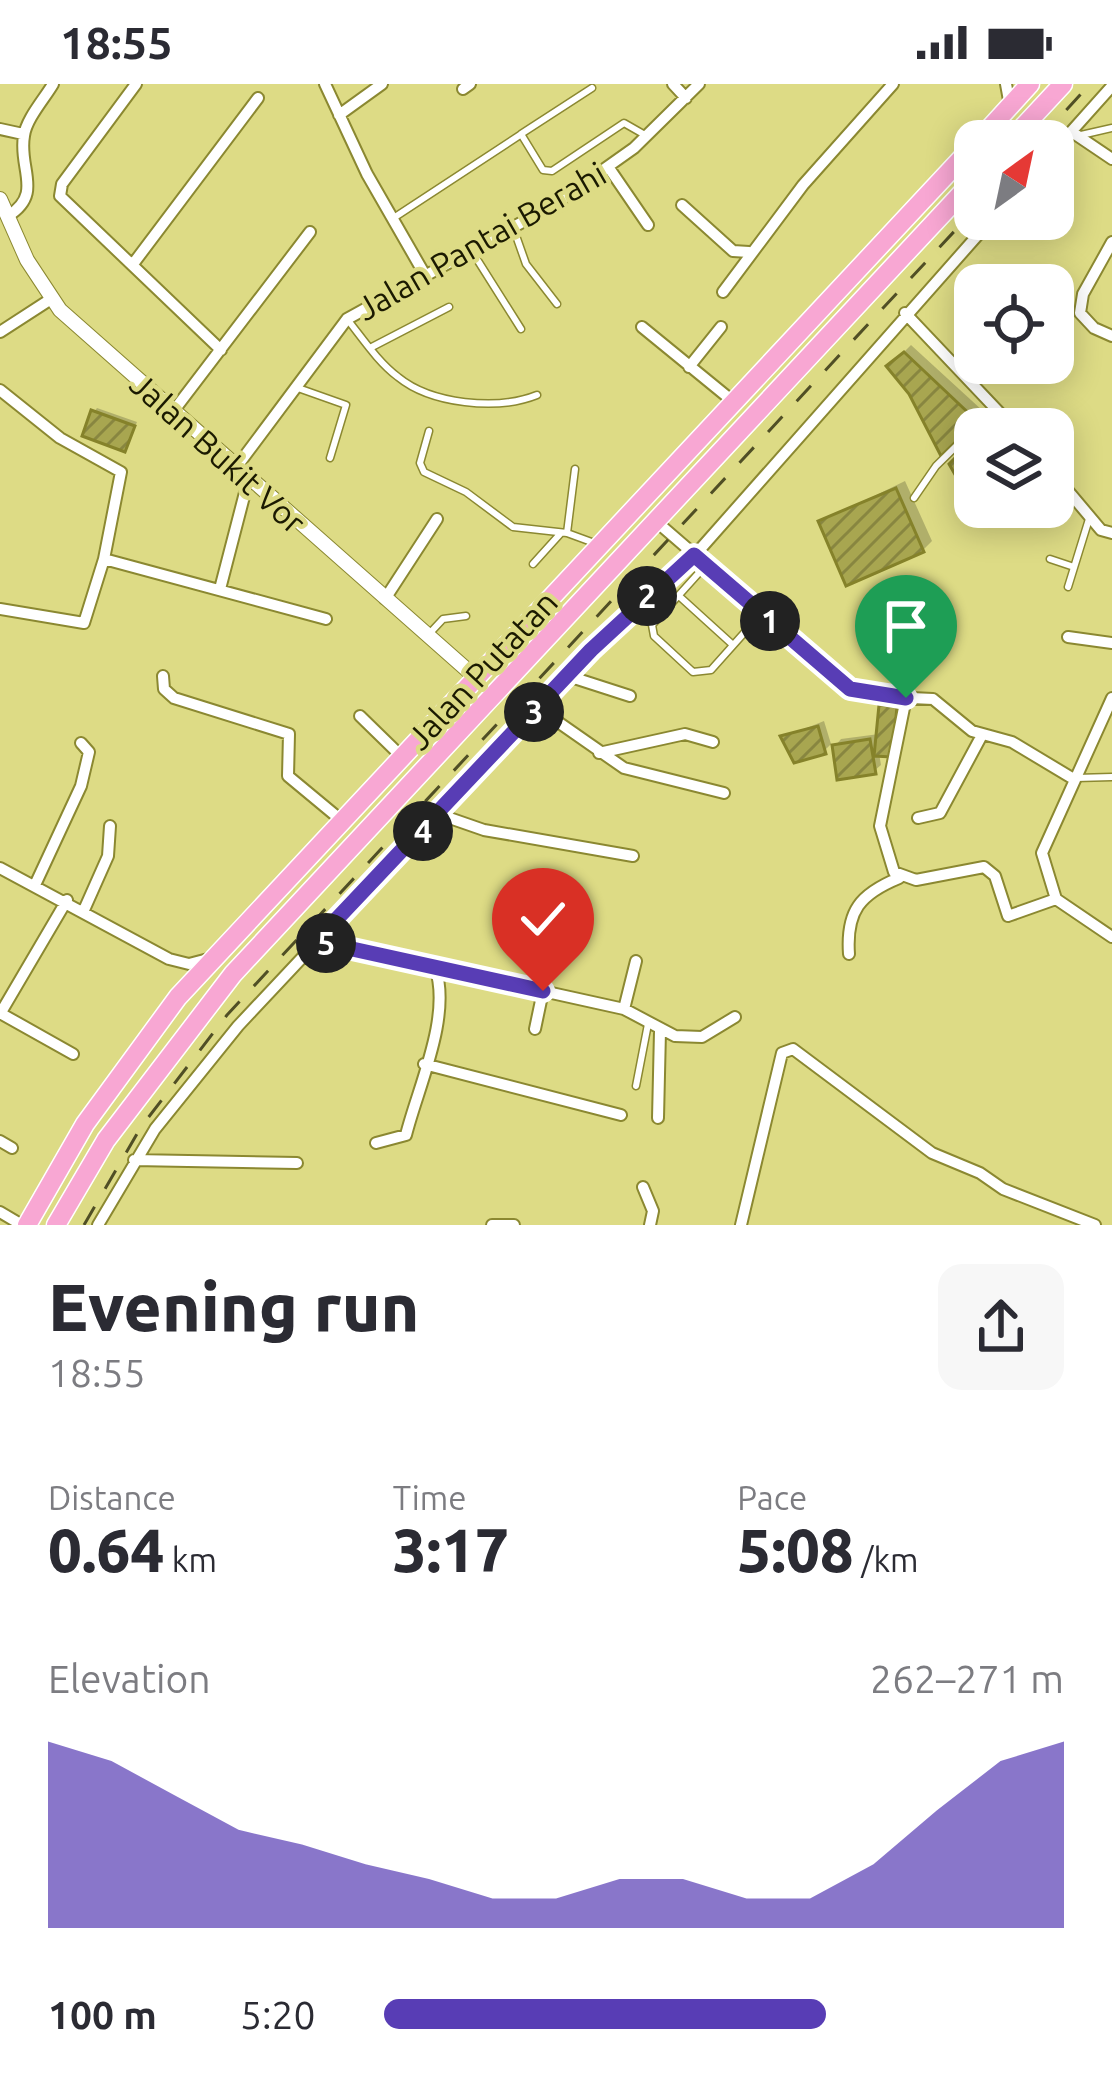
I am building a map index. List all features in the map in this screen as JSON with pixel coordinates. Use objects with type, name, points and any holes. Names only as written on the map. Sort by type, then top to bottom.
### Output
[{"type":"highway","name":"Jalan Putatan","points":[[997,120],[1026,84]]},
{"type":"highway","points":[[1030,120],[1064,84]]},
{"type":"highway","name":"Jalan Putatan","points":[[24,1225],[136,1051],[212,958],[954,166]]},
{"type":"highway","name":"Jalan Putatan","points":[[56,1225],[158,1067],[233,974],[954,202]]},
{"type":"highway","points":[[676,465],[696,482]]},
{"type":"highway","points":[[470,681],[486,702]]},
{"type":"highway","points":[[136,1051],[158,1067]]},
{"type":"street","points":[[8,216],[23,205],[29,191],[23,134],[53,84]]},
{"type":"street","points":[[136,84],[62,184],[60,196],[221,350]]},
{"type":"street","points":[[325,84],[425,275]]},
{"type":"street","points":[[339,115],[382,84]]},
{"type":"street","points":[[673,84],[686,98]]},
{"type":"street","name":"Jalan Pantai Berahi","points":[[235,469],[347,319],[514,230],[609,168],[648,137],[699,84]]},
{"type":"street","points":[[723,292],[749,252],[893,84]]},
{"type":"street","points":[[1006,84],[1010,106]]},
{"type":"street","points":[[1112,86],[1075,133],[1112,159]]},
{"type":"street","points":[[133,264],[258,98]]},
{"type":"street","points":[[0,129],[23,134]]},
{"type":"street","points":[[609,168],[648,225]]},
{"type":"street","name":"Jalan Bukit Vor","points":[[0,199],[50,299],[248,481],[428,636],[470,681]]},
{"type":"street","points":[[682,205],[733,251],[749,252]]},
{"type":"street","points":[[172,413],[310,232]]},
{"type":"street","points":[[98,1225],[134,1160],[238,1026],[568,676],[694,555],[973,240]]},
{"type":"street","points":[[1112,242],[1083,294],[1080,313],[1094,328],[1112,336]]},
{"type":"street","points":[[0,332],[50,299]]},
{"type":"street","points":[[904,314],[995,408]]},
{"type":"street","points":[[642,327],[735,403]]},
{"type":"street","points":[[689,367],[721,327]]},
{"type":"street","points":[[0,390],[60,438],[121,472],[104,559],[84,623],[2,613]]},
{"type":"street","points":[[220,589],[248,481]]},
{"type":"street","points":[[1074,497],[1101,530],[1112,533]]},
{"type":"street","points":[[386,599],[437,519]]},
{"type":"street","points":[[658,523],[850,689],[944,703],[959,723],[1012,742],[1072,778]]},
{"type":"street","points":[[104,559],[326,619]]},
{"type":"street","points":[[1068,637],[1112,643]]},
{"type":"street","points":[[163,676],[164,689],[174,698],[289,734],[288,776],[341,820]]},
{"type":"street","points":[[568,676],[630,696]]},
{"type":"street","points":[[899,878],[889,865],[880,826],[906,698]]},
{"type":"street","points":[[1112,698],[1043,843],[1043,867],[1056,899],[1112,938]]},
{"type":"street","points":[[538,708],[599,753],[635,772],[724,794]]},
{"type":"street","points":[[360,716],[401,756]]},
{"type":"street","points":[[599,753],[685,734],[713,742]]},
{"type":"street","points":[[918,818],[940,813],[982,735]]},
{"type":"street","points":[[34,885],[81,786],[89,752],[81,743]]},
{"type":"street","points":[[438,814],[484,830],[633,856]]},
{"type":"street","points":[[84,910],[108,856],[110,826]]},
{"type":"street","points":[[849,954],[849,920],[857,903],[899,878],[916,880],[984,867],[994,877],[1008,916],[1056,899]]},
{"type":"street","points":[[0,868],[169,959],[189,964],[212,958]]},
{"type":"street","points":[[67,900],[0,1013],[73,1054]]},
{"type":"street","points":[[316,941],[624,1009],[660,1030],[702,1037],[735,1016]]},
{"type":"street","points":[[169,959],[183,977],[178,997]]},
{"type":"street","points":[[624,1009],[636,962]]},
{"type":"street","points":[[376,1143],[406,1136],[442,986],[435,967]]},
{"type":"street","points":[[535,1029],[543,991]]},
{"type":"street","points":[[658,1118],[660,1030]]},
{"type":"street","points":[[741,1225],[782,1053],[793,1049],[932,1154],[980,1173],[1003,1190],[1095,1225]]},
{"type":"street","points":[[424,1064],[621,1115]]},
{"type":"street","points":[[134,1160],[297,1163]]},
{"type":"street","points":[[643,1187],[653,1210],[650,1225]]},
{"type":"street","points":[[0,1212],[24,1225]]},
{"type":"street","points":[[492,1225],[514,1225]]},
{"type":"lane","points":[[392,219],[592,88]]},
{"type":"lane","points":[[521,134],[547,172],[624,123],[648,137]]},
{"type":"lane","points":[[1075,133],[1112,128]]},
{"type":"lane","points":[[514,230],[523,242],[526,264],[557,304]]},
{"type":"lane","points":[[473,253],[520,329]]},
{"type":"lane","points":[[370,348],[449,307]]},
{"type":"lane","points":[[347,319],[398,378],[430,393],[503,403],[536,395]]},
{"type":"lane","points":[[294,387],[346,405],[330,458]]},
{"type":"lane","points":[[429,431],[420,464],[424,472],[466,492],[513,527],[564,533],[600,545]]},
{"type":"lane","points":[[914,498],[954,448]]},
{"type":"lane","points":[[533,564],[564,533],[575,469]]},
{"type":"lane","points":[[1068,587],[1090,515]]},
{"type":"lane","points":[[1050,559],[1071,566]]},
{"type":"lane","points":[[706,565],[652,626],[654,636],[693,672],[711,670],[761,614]]},
{"type":"lane","points":[[679,596],[733,645]]},
{"type":"lane","points":[[644,599],[661,614]]},
{"type":"lane","points":[[428,636],[443,619],[466,616]]},
{"type":"lane","points":[[1072,778],[1112,777]]},
{"type":"lane","points":[[636,1087],[648,1021]]},
{"type":"building","points":[[904,352],[963,408],[954,408],[954,443],[941,456],[909,394],[886,366]]},
{"type":"building","points":[[91,410],[135,426],[125,452],[82,436]]},
{"type":"building","points":[[896,488],[924,552],[846,586],[818,521]]},
{"type":"building","points":[[879,705],[897,707],[892,757],[874,756]]},
{"type":"building","points":[[818,726],[826,754],[794,763],[780,736]]},
{"type":"building","points":[[870,739],[876,774],[837,780],[832,745]]},
{"type":"railway","points":[[1057,120],[1090,84]]},
{"type":"railway","points":[[84,1225],[141,1127],[227,1015],[954,232]]},
{"type":"route","points":[[543,991],[316,941],[591,650],[694,555],[850,689],[869,696],[906,698]]}]
